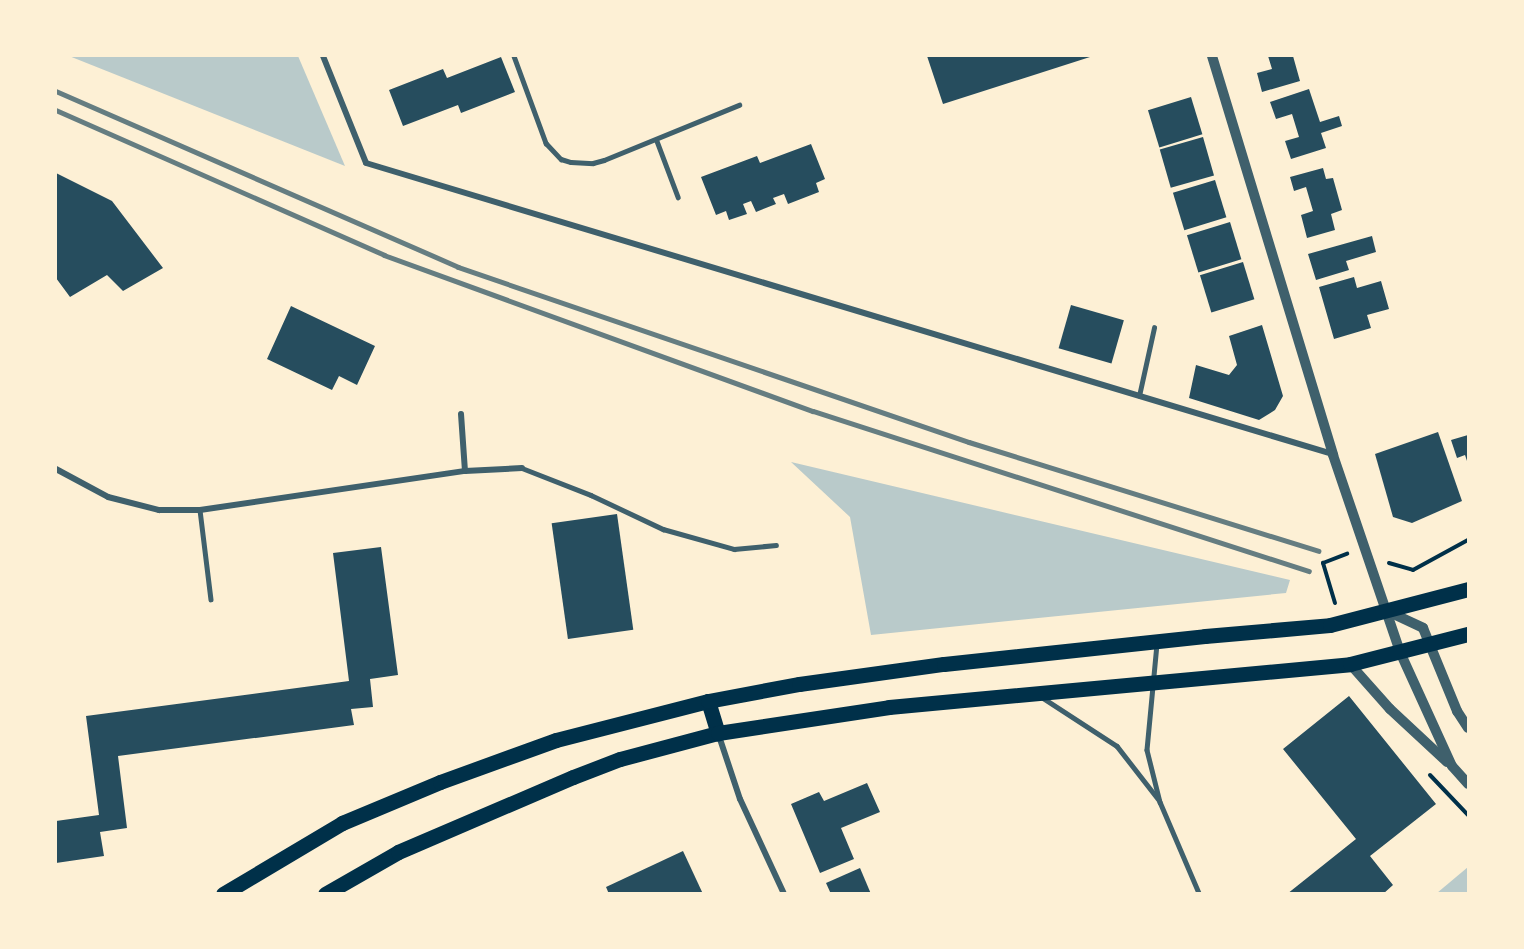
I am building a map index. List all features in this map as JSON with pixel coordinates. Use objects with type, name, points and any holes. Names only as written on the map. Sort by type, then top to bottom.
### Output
[{"type":"main road","points":[[223,894],[342,823],[440,782],[556,740],[708,701],[799,684],[910,669],[1157,641],[1329,625],[1468,589]]},
{"type":"main road","points":[[325,894],[398,852],[573,777],[620,759],[718,733],[890,707],[1038,695],[1350,664],[1468,634]]},
{"type":"main road","points":[[708,701],[718,733]]},
{"type":"street","points":[[323,56],[366,164],[1333,454]]},
{"type":"street","points":[[1212,56],[1333,454],[1400,652],[1452,766]]},
{"type":"street","points":[[461,414],[465,471]]},
{"type":"street","points":[[56,469],[108,497],[159,510],[200,510],[465,471],[522,468]]},
{"type":"street","points":[[1387,611],[1423,628],[1457,711],[1468,728]]},
{"type":"street","points":[[1350,664],[1390,709],[1452,766],[1468,784]]},
{"type":"street","points":[[718,733],[740,799],[784,894]]},
{"type":"lane","points":[[514,56],[546,143],[561,159],[571,162],[593,163],[657,141],[740,105]]},
{"type":"lane","points":[[657,141],[678,197]]},
{"type":"lane","points":[[1138,396],[1154,328]]},
{"type":"lane","points":[[522,468],[591,495],[663,529],[734,549],[776,545]]},
{"type":"lane","points":[[200,510],[211,599]]},
{"type":"lane","points":[[1157,641],[1147,750],[1161,802],[1199,892]]},
{"type":"lane","points":[[1038,695],[1064,709],[1118,746],[1161,802]]},
{"type":"shaded area","points":[[69,56],[298,56],[345,166]]},
{"type":"shaded area","points":[[791,462],[1290,580],[1286,593],[871,635],[850,517]]},
{"type":"shaded area","points":[[1468,867],[1468,893],[1437,893]]},
{"type":"building","points":[[927,56],[1089,56],[1090,57],[943,104]]},
{"type":"building","points":[[1268,56],[1293,56],[1300,81],[1262,92],[1257,73],[1272,69]]},
{"type":"building","points":[[501,57],[515,92],[461,113],[458,105],[403,126],[389,90],[443,69],[447,78]]},
{"type":"building","points":[[1309,89],[1320,122],[1339,116],[1342,126],[1321,133],[1326,148],[1291,159],[1285,141],[1299,137],[1292,114],[1276,119],[1270,102]]},
{"type":"building","points":[[1191,97],[1202,134],[1159,147],[1148,110]]},
{"type":"building","points":[[1203,137],[1214,175],[1171,188],[1160,149]]},
{"type":"building","points":[[811,144],[825,179],[816,183],[819,192],[788,204],[784,194],[773,198],[776,204],[756,212],[751,201],[743,204],[747,214],[729,220],[726,211],[716,215],[701,177],[757,156],[760,163]]},
{"type":"building","points":[[1323,168],[1326,179],[1333,178],[1342,210],[1331,214],[1335,230],[1307,238],[1301,215],[1313,211],[1306,187],[1294,191],[1290,177]]},
{"type":"building","points":[[56,173],[112,201],[163,268],[123,291],[107,275],[70,297],[56,278]]},
{"type":"building","points":[[1215,180],[1226,217],[1184,230],[1173,193]]},
{"type":"building","points":[[1230,222],[1241,259],[1198,272],[1187,235]]},
{"type":"building","points":[[1372,236],[1376,252],[1346,261],[1349,270],[1316,280],[1308,254]]},
{"type":"building","points":[[1243,262],[1254,299],[1211,312],[1200,275]]},
{"type":"building","points":[[1354,277],[1357,288],[1381,281],[1389,309],[1367,315],[1371,328],[1334,339],[1319,287]]},
{"type":"building","points":[[1071,305],[1124,320],[1111,363],[1059,348]]},
{"type":"building","points":[[291,306],[375,346],[357,385],[339,376],[332,390],[267,359]]},
{"type":"building","points":[[1262,325],[1283,396],[1275,410],[1259,420],[1189,398],[1196,365],[1229,375],[1237,365],[1229,336]]},
{"type":"building","points":[[1438,432],[1462,501],[1412,523],[1393,517],[1375,454]]},
{"type":"building","points":[[1468,435],[1468,464],[1465,455],[1457,458],[1451,440]]},
{"type":"building","points":[[617,514],[633,630],[568,639],[552,523]]},
{"type":"building","points":[[381,547],[398,675],[370,679],[373,707],[351,709],[354,725],[118,756],[127,828],[100,832],[104,856],[56,863],[56,821],[99,815],[86,716],[349,681],[333,553]]},
{"type":"building","points":[[1349,696],[1436,804],[1370,856],[1393,885],[1383,894],[1287,894],[1356,839],[1283,749]]},
{"type":"building","points":[[867,783],[880,812],[841,828],[854,859],[820,873],[791,804],[819,792],[824,801]]},
{"type":"building","points":[[683,851],[703,894],[609,894],[606,887]]},
{"type":"building","points":[[860,868],[871,894],[831,894],[826,883]]},
{"type":"railway","points":[[56,91],[458,267],[969,442],[1318,551]]},
{"type":"railway","points":[[56,110],[384,255],[813,411],[1309,571]]}]
